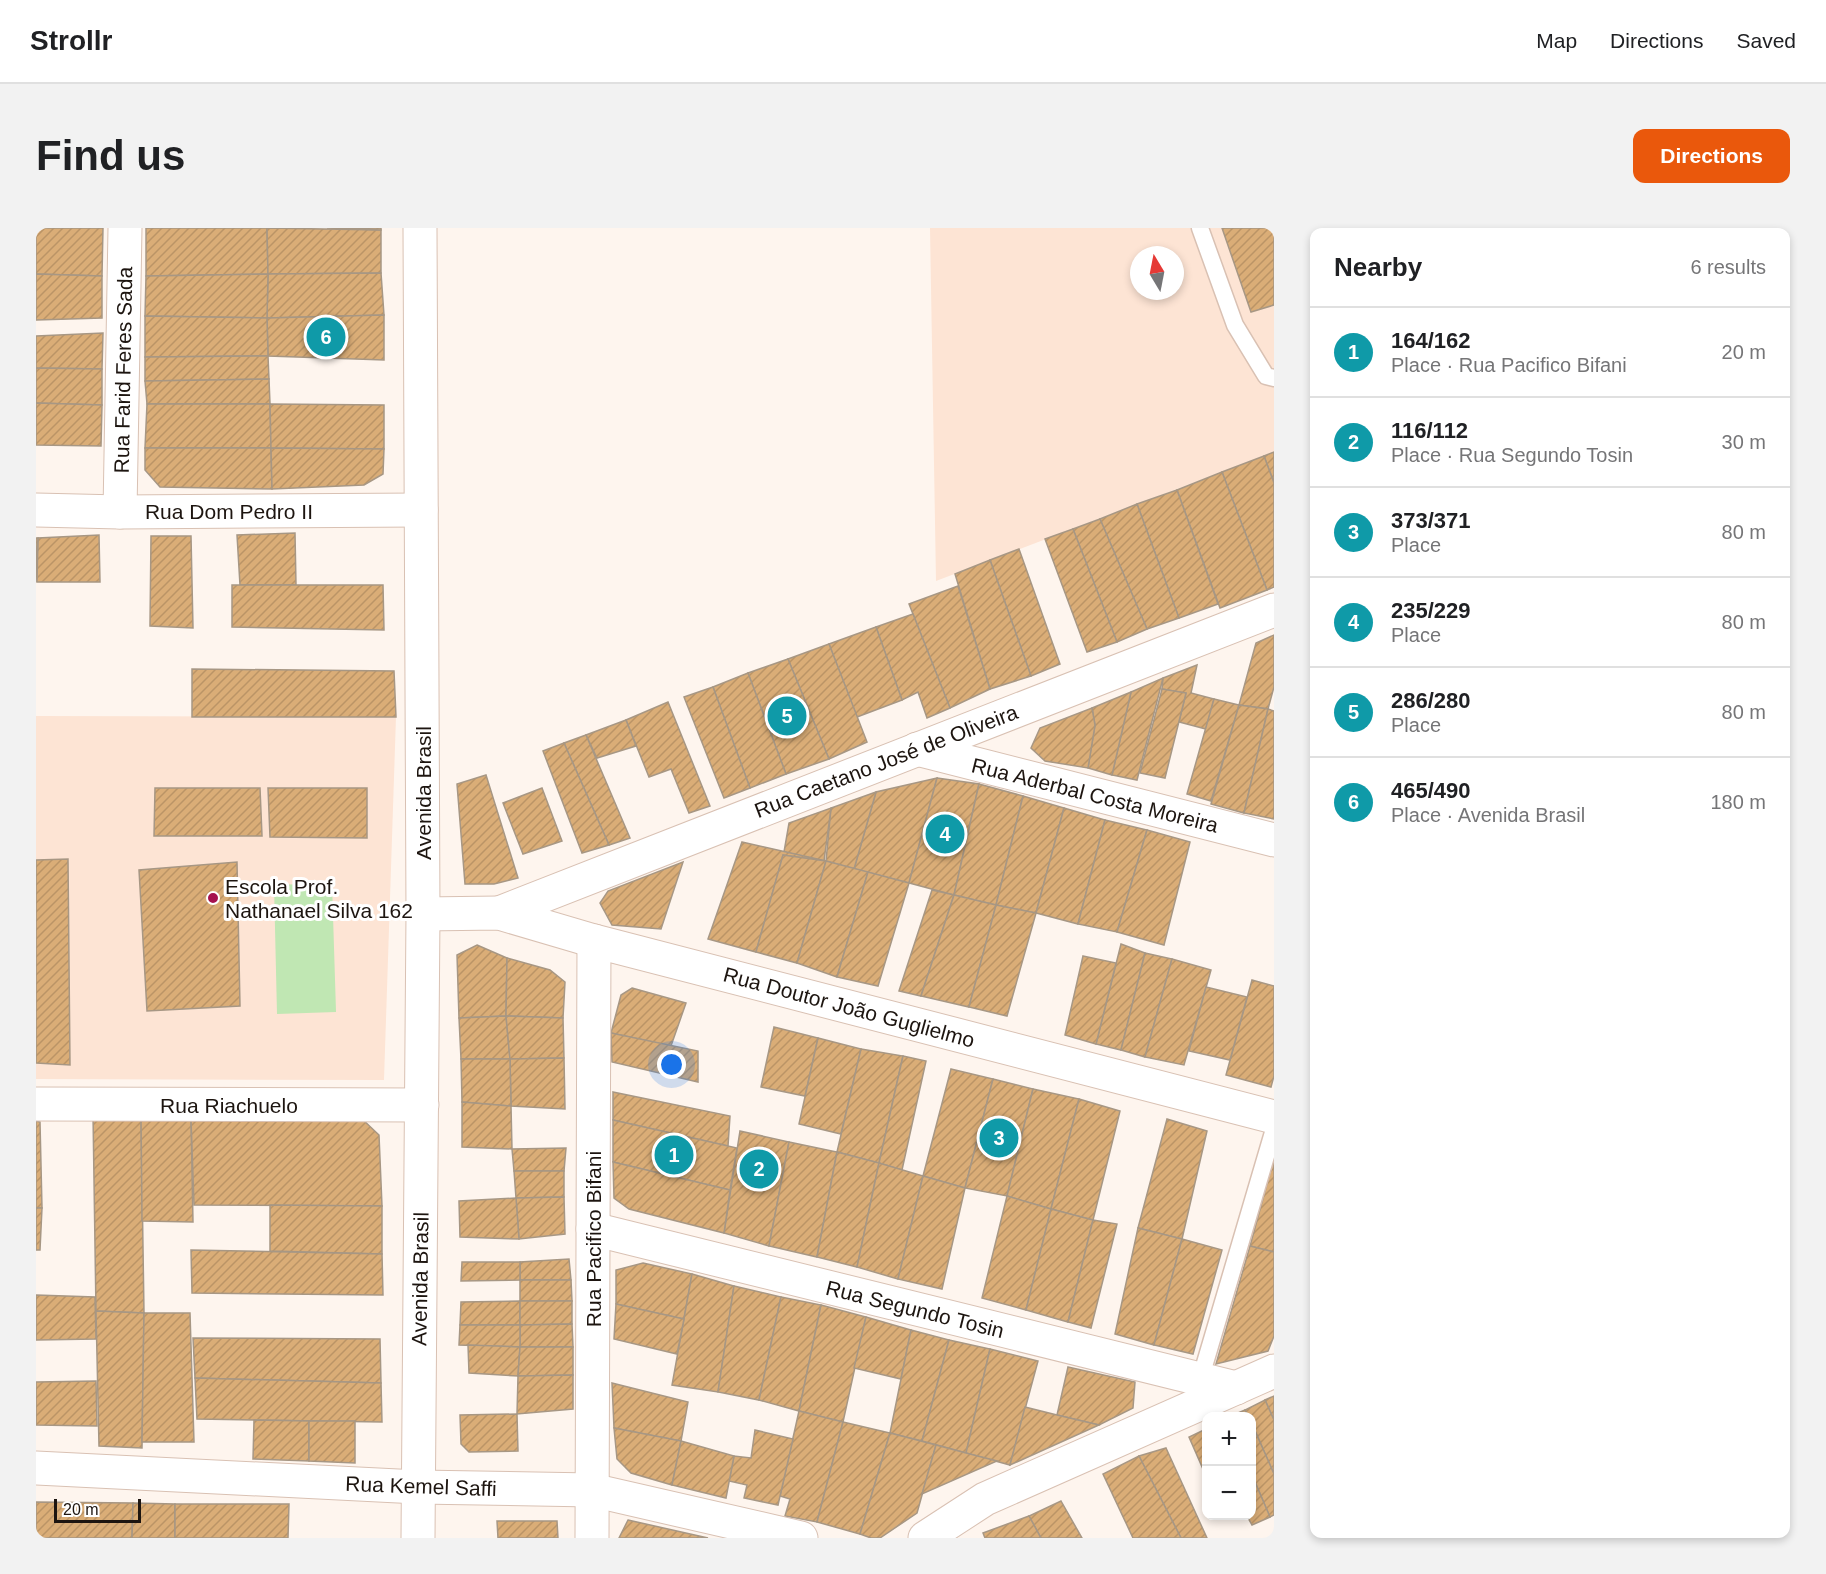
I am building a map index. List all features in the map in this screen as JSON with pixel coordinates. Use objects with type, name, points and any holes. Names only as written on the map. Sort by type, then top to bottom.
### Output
[{"type":"street","name":"Rua Farid Feres Sada","points":[[120,512],[125,228]]},
{"type":"street","name":"Avenida Brasil","points":[[417,1538],[423,914],[420,228]]},
{"type":"street","name":"Rua Dom Pedro II","points":[[36,510],[120,512],[421,510]]},
{"type":"street","name":"Rua Caetano José de Oliveira","points":[[499,913],[1274,610]]},
{"type":"street","name":"Rua Aderbal Costa Moreira","points":[[917,749],[1274,840]]},
{"type":"street","name":"Rua Doutor João Guglielmo","points":[[423,914],[499,913],[594,941],[1274,1117]]},
{"type":"street","name":"Rua Pacifico Bifani","points":[[592,1538],[594,941]]},
{"type":"street","name":"Rua Riachuelo","points":[[36,1104],[422,1105]]},
{"type":"street","name":"Rua Segundo Tosin","points":[[593,1229],[1236,1388]]},
{"type":"street","points":[[925,1538],[985,1498],[1274,1371]]},
{"type":"street","name":"Rua Kemel Saffi","points":[[36,1468],[418,1487],[592,1490],[801,1538]]},
{"type":"lane","points":[[1200,228],[1235,325],[1266,376],[1274,378]]},
{"type":"lane","points":[[1200,1380],[1274,1129]]},
{"type":"shaded area","points":[[930,228],[1274,228],[1274,452],[936,581]]},
{"type":"shaded area","name":"Escola Prof. Nathanael Silva 162","points":[[36,716],[396,717],[384,1080],[36,1079]]},
{"type":"green space","points":[[332,883],[336,1012],[277,1014],[274,885]]},
{"type":"building","points":[[36,228],[103,228],[102,276],[36,274]]},
{"type":"building","points":[[146,228],[267,228],[268,274],[146,276]]},
{"type":"building","points":[[267,228],[381,230],[381,273],[268,274]]},
{"type":"building","points":[[327,228],[381,228],[381,230]]},
{"type":"building","points":[[1222,228],[1274,228],[1274,305],[1251,312]]},
{"type":"building","points":[[381,273],[384,315],[267,318],[268,274]]},
{"type":"building","points":[[36,274],[102,276],[102,318],[36,320]]},
{"type":"building","points":[[268,274],[267,318],[145,316],[146,276]]},
{"type":"building","points":[[384,315],[384,360],[268,356],[267,318]]},
{"type":"building","points":[[145,316],[267,318],[268,356],[145,357]]},
{"type":"building","points":[[103,333],[102,369],[36,368],[36,336]]},
{"type":"building","points":[[268,356],[269,379],[145,381],[145,357]]},
{"type":"building","points":[[36,368],[102,369],[102,405],[36,403]]},
{"type":"building","points":[[269,379],[270,404],[147,404],[145,381]]},
{"type":"building","points":[[36,403],[102,405],[101,446],[36,445]]},
{"type":"building","points":[[147,404],[270,404],[271,448],[145,448]]},
{"type":"building","points":[[270,404],[384,405],[384,449],[271,448]]},
{"type":"building","points":[[145,448],[271,448],[272,489],[160,487],[145,470]]},
{"type":"building","points":[[271,448],[384,449],[383,474],[364,485],[272,489]]},
{"type":"building","points":[[1274,452],[1274,483],[1264,456]]},
{"type":"building","points":[[1264,456],[1274,483],[1274,587],[1267,590],[1222,472]]},
{"type":"building","points":[[1222,472],[1267,590],[1220,608],[1177,490]]},
{"type":"building","points":[[1177,490],[1218,604],[1179,618],[1137,504]]},
{"type":"building","points":[[1137,504],[1179,618],[1147,629],[1100,519]]},
{"type":"building","points":[[1100,519],[1147,629],[1117,642],[1073,529]]},
{"type":"building","points":[[1073,529],[1117,642],[1087,652],[1045,539]]},
{"type":"building","points":[[295,533],[296,585],[240,585],[237,535]]},
{"type":"building","points":[[99,535],[100,582],[37,582],[38,538]]},
{"type":"building","points":[[151,536],[191,536],[193,628],[150,626]]},
{"type":"building","points":[[36,538],[38,538],[36,582]]},
{"type":"building","points":[[1019,549],[1060,664],[1031,676],[990,560]]},
{"type":"building","points":[[990,560],[1031,676],[990,689],[955,574]]},
{"type":"building","points":[[232,585],[383,585],[384,630],[232,627]]},
{"type":"building","points":[[958,586],[990,689],[950,708],[909,604]]},
{"type":"building","points":[[913,614],[950,708],[927,718],[918,692],[902,700],[876,627]]},
{"type":"building","points":[[876,627],[902,700],[857,717],[829,644]]},
{"type":"building","points":[[1274,635],[1274,687],[1268,709],[1239,705],[1256,643]]},
{"type":"building","points":[[829,644],[867,742],[829,759],[788,659]]},
{"type":"building","points":[[788,659],[829,759],[786,774],[748,673]]},
{"type":"building","points":[[1197,665],[1191,693],[1214,699],[1206,729],[1179,722],[1186,693],[1162,689],[1163,678]]},
{"type":"building","points":[[192,669],[394,671],[396,717],[192,717]]},
{"type":"building","points":[[748,673],[786,774],[750,788],[713,687]]},
{"type":"building","points":[[1163,678],[1137,780],[1112,775],[1131,692]]},
{"type":"building","points":[[713,687],[750,788],[724,798],[684,697]]},
{"type":"building","points":[[1162,689],[1186,693],[1165,778],[1140,773]]},
{"type":"building","points":[[1131,692],[1112,775],[1088,768],[1095,725],[1092,708]]},
{"type":"building","points":[[1214,699],[1239,705],[1211,801],[1187,794]]},
{"type":"building","points":[[668,702],[710,806],[689,813],[671,769],[649,777],[626,720]]},
{"type":"building","points":[[1239,705],[1268,709],[1244,813],[1211,804]]},
{"type":"building","points":[[1092,708],[1095,725],[1088,768],[1045,761],[1031,748],[1040,728]]},
{"type":"building","points":[[1268,709],[1274,711],[1274,819],[1244,813]]},
{"type":"building","points":[[626,720],[636,746],[597,758],[586,735]]},
{"type":"building","points":[[586,735],[630,838],[609,845],[564,743]]},
{"type":"building","points":[[564,743],[609,845],[582,853],[543,751]]},
{"type":"building","points":[[486,775],[518,878],[494,884],[465,884],[457,784]]},
{"type":"building","points":[[937,778],[909,883],[854,869],[876,792]]},
{"type":"building","points":[[937,778],[979,784],[954,895],[909,883]]},
{"type":"building","points":[[979,784],[1023,796],[996,905],[954,895]]},
{"type":"building","points":[[155,788],[260,788],[262,836],[154,836]]},
{"type":"building","points":[[268,788],[367,788],[367,838],[270,837]]},
{"type":"building","points":[[542,788],[562,841],[523,854],[503,803]]},
{"type":"building","points":[[876,792],[854,869],[826,861],[831,808]]},
{"type":"building","points":[[1023,796],[1064,808],[1036,913],[996,905]]},
{"type":"building","points":[[831,808],[824,861],[784,852],[789,823]]},
{"type":"building","points":[[1064,808],[1105,820],[1078,924],[1036,913]]},
{"type":"building","points":[[1105,820],[1147,830],[1117,932],[1078,924]]},
{"type":"building","points":[[1147,830],[1190,842],[1164,945],[1117,932]]},
{"type":"building","points":[[742,842],[826,861],[783,855],[756,952],[708,939]]},
{"type":"building","points":[[783,855],[826,861],[797,963],[756,952]]},
{"type":"building","points":[[68,859],[70,1065],[36,1063],[36,860]]},
{"type":"building","points":[[826,861],[868,872],[837,977],[797,963]]},
{"type":"building","points":[[237,862],[240,1006],[147,1011],[139,870]]},
{"type":"building","points":[[683,862],[661,929],[612,925],[600,903],[608,891]]},
{"type":"building","points":[[868,872],[909,883],[878,986],[837,977]]},
{"type":"building","points":[[932,890],[954,895],[921,996],[899,991]]},
{"type":"building","points":[[954,895],[996,905],[969,1007],[921,996]]},
{"type":"building","points":[[996,905],[1036,913],[1007,1016],[969,1007]]},
{"type":"building","points":[[1121,944],[1145,953],[1121,1050],[1096,1044]]},
{"type":"building","points":[[477,945],[507,958],[506,1016],[459,1018],[457,955]]},
{"type":"building","points":[[1145,953],[1172,959],[1145,1057],[1121,1050]]},
{"type":"building","points":[[1083,956],[1116,963],[1096,1044],[1065,1035]]},
{"type":"building","points":[[507,958],[550,970],[565,982],[563,1018],[506,1016]]},
{"type":"building","points":[[1172,959],[1211,970],[1184,1065],[1145,1057]]},
{"type":"building","points":[[1252,980],[1274,986],[1274,1076],[1271,1087],[1226,1075]]},
{"type":"building","points":[[1206,987],[1247,997],[1230,1060],[1189,1051]]},
{"type":"building","points":[[632,988],[686,1003],[671,1046],[611,1033],[621,995]]},
{"type":"building","points":[[506,1016],[510,1059],[461,1059],[459,1018]]},
{"type":"building","points":[[506,1016],[563,1018],[564,1058],[510,1059]]},
{"type":"building","points":[[774,1027],[818,1038],[805,1096],[761,1087]]},
{"type":"building","points":[[611,1033],[698,1051],[698,1082],[612,1062]]},
{"type":"building","points":[[818,1038],[861,1049],[841,1134],[799,1124]]},
{"type":"building","points":[[861,1049],[903,1056],[879,1163],[837,1152]]},
{"type":"building","points":[[903,1056],[926,1061],[902,1170],[879,1163]]},
{"type":"building","points":[[564,1058],[565,1109],[511,1106],[510,1059]]},
{"type":"building","points":[[461,1059],[510,1059],[511,1106],[462,1102]]},
{"type":"building","points":[[951,1069],[993,1079],[965,1188],[923,1176]]},
{"type":"building","points":[[993,1079],[1033,1089],[1007,1196],[965,1188]]},
{"type":"building","points":[[1033,1089],[1079,1099],[1051,1209],[1007,1196]]},
{"type":"building","points":[[613,1092],[730,1116],[728,1146],[613,1120]]},
{"type":"building","points":[[1079,1099],[1120,1111],[1093,1220],[1051,1209]]},
{"type":"building","points":[[462,1102],[511,1106],[512,1149],[462,1147]]},
{"type":"building","points":[[93,1114],[141,1115],[144,1313],[96,1311]]},
{"type":"building","points":[[141,1115],[191,1119],[193,1222],[142,1221]]},
{"type":"building","points":[[360,1117],[379,1135],[382,1206],[194,1205],[191,1119]]},
{"type":"building","points":[[1167,1119],[1207,1131],[1182,1239],[1138,1228]]},
{"type":"building","points":[[613,1120],[737,1148],[730,1190],[613,1162]]},
{"type":"building","points":[[36,1121],[40,1122],[42,1208],[36,1208]]},
{"type":"building","points":[[740,1131],[789,1142],[769,1246],[724,1233]]},
{"type":"building","points":[[789,1142],[837,1152],[817,1257],[769,1246]]},
{"type":"building","points":[[566,1148],[564,1171],[514,1171],[512,1149]]},
{"type":"building","points":[[837,1152],[879,1163],[857,1267],[817,1257]]},
{"type":"building","points":[[1274,1158],[1274,1252],[1250,1246]]},
{"type":"building","points":[[613,1162],[730,1190],[724,1233],[629,1209],[614,1198]]},
{"type":"building","points":[[879,1163],[923,1176],[898,1279],[857,1267]]},
{"type":"building","points":[[514,1171],[564,1171],[564,1197],[516,1198]]},
{"type":"building","points":[[923,1176],[965,1188],[942,1289],[898,1279]]},
{"type":"building","points":[[1007,1196],[1051,1209],[1026,1310],[982,1298]]},
{"type":"building","points":[[564,1197],[565,1234],[519,1239],[516,1198]]},
{"type":"building","points":[[516,1198],[519,1239],[460,1237],[459,1201]]},
{"type":"building","points":[[270,1205],[382,1206],[382,1254],[270,1251]]},
{"type":"building","points":[[36,1208],[42,1208],[40,1250],[36,1250]]},
{"type":"building","points":[[1051,1209],[1093,1220],[1068,1322],[1026,1310]]},
{"type":"building","points":[[1093,1220],[1117,1224],[1091,1328],[1068,1322]]},
{"type":"building","points":[[1138,1228],[1182,1239],[1154,1345],[1115,1334]]},
{"type":"building","points":[[1182,1239],[1222,1250],[1193,1354],[1154,1345]]},
{"type":"building","points":[[1250,1246],[1274,1252],[1274,1336],[1268,1351],[1216,1364]]},
{"type":"building","points":[[191,1250],[382,1254],[383,1295],[192,1293]]},
{"type":"building","points":[[569,1259],[571,1280],[520,1280],[520,1262]]},
{"type":"building","points":[[462,1262],[520,1262],[520,1280],[461,1281]]},
{"type":"building","points":[[643,1263],[692,1274],[684,1319],[616,1304],[616,1270]]},
{"type":"building","points":[[692,1274],[734,1286],[718,1392],[672,1385]]},
{"type":"building","points":[[520,1280],[571,1280],[572,1301],[520,1301]]},
{"type":"building","points":[[734,1286],[781,1297],[759,1400],[718,1392]]},
{"type":"building","points":[[36,1295],[95,1297],[96,1339],[36,1340]]},
{"type":"building","points":[[781,1297],[821,1305],[799,1411],[759,1400]]},
{"type":"building","points":[[520,1301],[520,1325],[460,1325],[461,1302]]},
{"type":"building","points":[[520,1301],[572,1301],[572,1324],[520,1325]]},
{"type":"building","points":[[616,1304],[684,1319],[677,1354],[614,1339]]},
{"type":"building","points":[[821,1305],[866,1317],[843,1422],[799,1411]]},
{"type":"building","points":[[96,1311],[144,1313],[142,1448],[99,1446]]},
{"type":"building","points":[[144,1313],[190,1313],[194,1442],[142,1442]]},
{"type":"building","points":[[866,1317],[911,1330],[901,1379],[854,1368]]},
{"type":"building","points":[[572,1324],[573,1347],[520,1347],[520,1325]]},
{"type":"building","points":[[460,1325],[520,1325],[520,1347],[459,1345]]},
{"type":"building","points":[[911,1330],[949,1340],[922,1441],[890,1433]]},
{"type":"building","points":[[193,1338],[380,1339],[381,1383],[195,1378]]},
{"type":"building","points":[[949,1340],[990,1349],[966,1453],[922,1441]]},
{"type":"building","points":[[468,1345],[520,1347],[518,1376],[469,1373]]},
{"type":"building","points":[[520,1347],[573,1347],[573,1375],[518,1376]]},
{"type":"building","points":[[990,1349],[1038,1361],[1010,1465],[966,1453]]},
{"type":"building","points":[[1068,1367],[1135,1382],[1133,1408],[1099,1425],[1057,1415]]},
{"type":"building","points":[[573,1375],[573,1409],[517,1414],[518,1376]]},
{"type":"building","points":[[195,1378],[381,1383],[382,1422],[197,1419]]},
{"type":"building","points":[[96,1381],[97,1426],[36,1425],[36,1382]]},
{"type":"building","points":[[612,1383],[688,1402],[681,1441],[614,1428]]},
{"type":"building","points":[[1274,1396],[1274,1420],[1265,1400]]},
{"type":"building","points":[[1265,1400],[1274,1420],[1274,1474],[1256,1433],[1256,1412],[1245,1410]]},
{"type":"building","points":[[1025,1407],[1057,1415],[1099,1425],[1010,1465]]},
{"type":"building","points":[[799,1411],[843,1422],[817,1522],[785,1516],[790,1499],[780,1496]]},
{"type":"building","points":[[517,1414],[518,1451],[469,1452],[461,1444],[460,1415]]},
{"type":"building","points":[[254,1420],[309,1421],[309,1461],[253,1459]]},
{"type":"building","points":[[309,1421],[355,1421],[355,1463],[309,1461]]},
{"type":"building","points":[[843,1422],[890,1433],[860,1534],[817,1522]]},
{"type":"building","points":[[614,1428],[681,1441],[672,1485],[631,1473],[617,1459]]},
{"type":"building","points":[[755,1430],[793,1439],[778,1505],[744,1498],[747,1485],[729,1481],[734,1456],[751,1458]]},
{"type":"building","points":[[1202,1431],[1202,1467],[1189,1437]]},
{"type":"building","points":[[890,1433],[936,1445],[917,1513],[880,1538],[871,1538],[860,1534]]},
{"type":"building","points":[[1256,1433],[1274,1474],[1274,1515],[1270,1517],[1256,1484]]},
{"type":"building","points":[[681,1441],[734,1456],[726,1498],[672,1485]]},
{"type":"building","points":[[936,1445],[966,1453],[997,1461],[922,1494]]},
{"type":"building","points":[[1166,1448],[1207,1538],[1181,1538],[1139,1456]]},
{"type":"building","points":[[1139,1456],[1181,1538],[1133,1538],[1103,1474]]},
{"type":"building","points":[[1256,1484],[1270,1517],[1252,1525],[1249,1520],[1256,1520]]},
{"type":"building","points":[[1061,1501],[1082,1538],[1041,1538],[1029,1516]]},
{"type":"building","points":[[36,1502],[133,1503],[132,1538],[36,1538]]},
{"type":"building","points":[[133,1503],[175,1504],[175,1538],[132,1538]]},
{"type":"building","points":[[175,1504],[289,1504],[288,1538],[175,1538]]},
{"type":"building","points":[[1029,1516],[1041,1538],[985,1538],[983,1533]]},
{"type":"building","points":[[628,1520],[708,1538],[619,1538]]},
{"type":"building","points":[[497,1521],[557,1521],[558,1538],[498,1538]]},
{"type":"place","name":"465/490","points":[[326,337]]},
{"type":"place","name":"286/280","points":[[787,716]]},
{"type":"place","name":"235/229","points":[[945,834]]},
{"type":"place","name":"Escola Prof. Nathanael Silva 162","points":[[213,898]]},
{"type":"place","name":"373/371","points":[[999,1138]]},
{"type":"place","name":"164/162","points":[[674,1155]]},
{"type":"place","name":"116/112","points":[[759,1169]]}]
